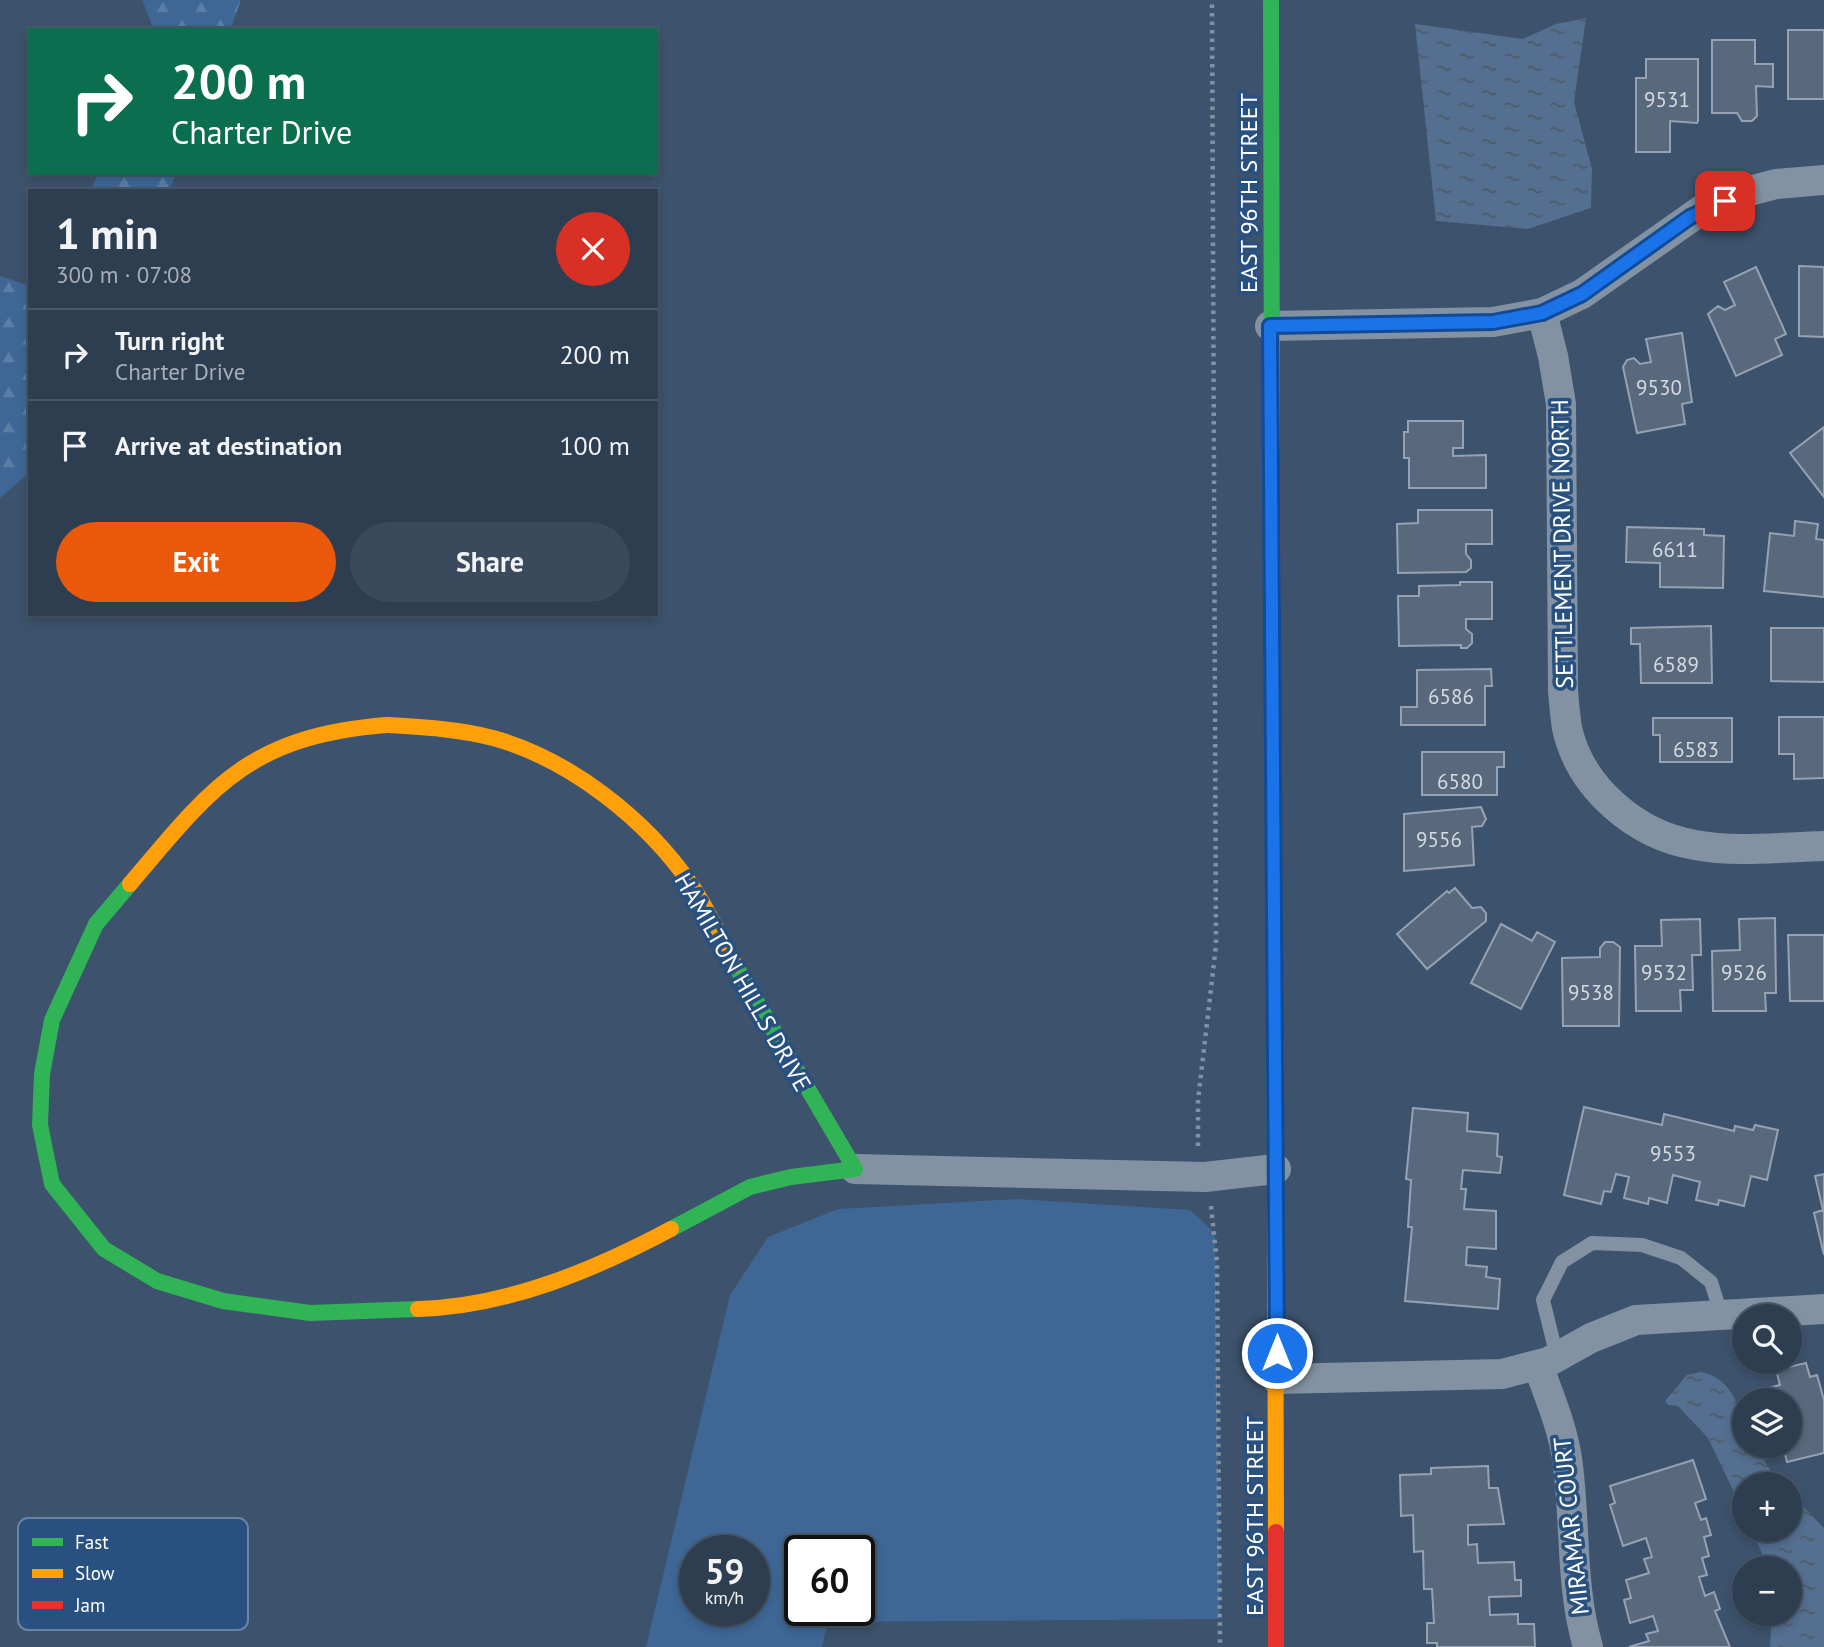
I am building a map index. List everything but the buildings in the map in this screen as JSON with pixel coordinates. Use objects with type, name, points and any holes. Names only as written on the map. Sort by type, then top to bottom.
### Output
[{"type":"street","name":"EAST 96TH STREET","points":[[1271,0],[1276,1647]]},
{"type":"street","points":[[1270,326],[1493,322],[1542,313],[1582,294],[1703,209],[1746,192],[1776,184],[1824,180]]},
{"type":"street","name":"SETTLEMENT DRIVE NORTH","points":[[1542,313],[1561,404],[1563,690],[1567,729],[1587,773],[1604,796],[1632,820],[1669,838],[1707,847],[1824,846]]},
{"type":"street","name":"HAMILTON HILLS DRIVE","points":[[855,1169],[686,877],[647,834],[612,802],[569,771],[522,747],[484,736],[431,728],[387,725],[312,735],[269,752],[237,771],[198,804],[96,924],[52,1020],[42,1074],[40,1125],[52,1184],[104,1249],[157,1281],[191,1293],[223,1301],[310,1313],[392,1312],[478,1302],[567,1277],[622,1255],[750,1187],[791,1177],[855,1169],[1205,1177],[1276,1169]]},
{"type":"street","points":[[1277,1379],[1487,1376],[1547,1361],[1614,1327],[1636,1320],[1824,1309]]},
{"type":"street","name":"MIRAMAR COURT","points":[[1547,1361],[1567,1460],[1578,1612],[1588,1647]]},
{"type":"lane","points":[[1547,1361],[1544,1300],[1562,1262],[1592,1242],[1642,1245],[1681,1258],[1711,1282],[1721,1314]]},
{"type":"path","points":[[1212,0],[1216,945],[1198,1101],[1197,1142],[1216,1233],[1220,1647]]},
{"type":"green space","points":[[142,0],[241,0],[231,28],[153,28]]},
{"type":"green space","points":[[98,175],[175,175],[170,189],[91,189]]},
{"type":"green space","points":[[0,276],[28,285],[28,474],[0,498]]},
{"type":"green space","points":[[1017,1199],[1190,1210],[1215,1233],[1220,1619],[875,1622],[875,1535],[784,1535],[784,1626],[827,1626],[822,1647],[646,1647],[730,1295],[768,1237],[838,1209]]},
{"type":"water","points":[[1586,18],[1574,102],[1592,169],[1591,208],[1528,229],[1436,221],[1415,24],[1523,39],[1556,24]]},
{"type":"water","points":[[1701,1372],[1722,1382],[1729,1390],[1732,1395],[1732,1458],[1762,1458],[1772,1472],[1732,1472],[1732,1488],[1708,1438],[1678,1406],[1668,1405],[1665,1401],[1687,1375]]},
{"type":"water","points":[[1802,1505],[1824,1528],[1824,1647],[1770,1647],[1771,1626],[1802,1626],[1802,1556],[1763,1556],[1757,1542],[1802,1542]]},
{"type":"traffic: fast","points":[[1271,0],[1272,452]]},
{"type":"traffic: fast","points":[[1273,691],[1275,1191]]},
{"type":"traffic: fast","points":[[130,884],[96,924],[52,1020],[42,1074],[40,1125],[52,1184],[104,1249],[157,1281],[223,1301],[310,1313],[418,1309]]},
{"type":"traffic: fast","points":[[671,1229],[750,1187],[791,1177],[855,1169],[735,965]]},
{"type":"traffic: slow","points":[[387,725],[454,730],[493,738],[522,748],[578,777],[630,816],[674,862],[704,905],[735,965]]},
{"type":"traffic: slow","points":[[130,884],[212,793],[267,754],[301,741],[340,731],[387,725]]},
{"type":"traffic: slow","points":[[1275,1191],[1276,1532]]},
{"type":"traffic: slow","points":[[418,1309],[484,1301],[549,1284],[611,1259],[671,1229]]},
{"type":"traffic: jam","points":[[1272,452],[1273,691]]},
{"type":"traffic: jam","points":[[1276,1532],[1276,1647]]},
{"type":"route","points":[[1277,1353],[1270,326],[1493,322],[1542,313],[1582,294],[1690,217],[1725,201]]}]
